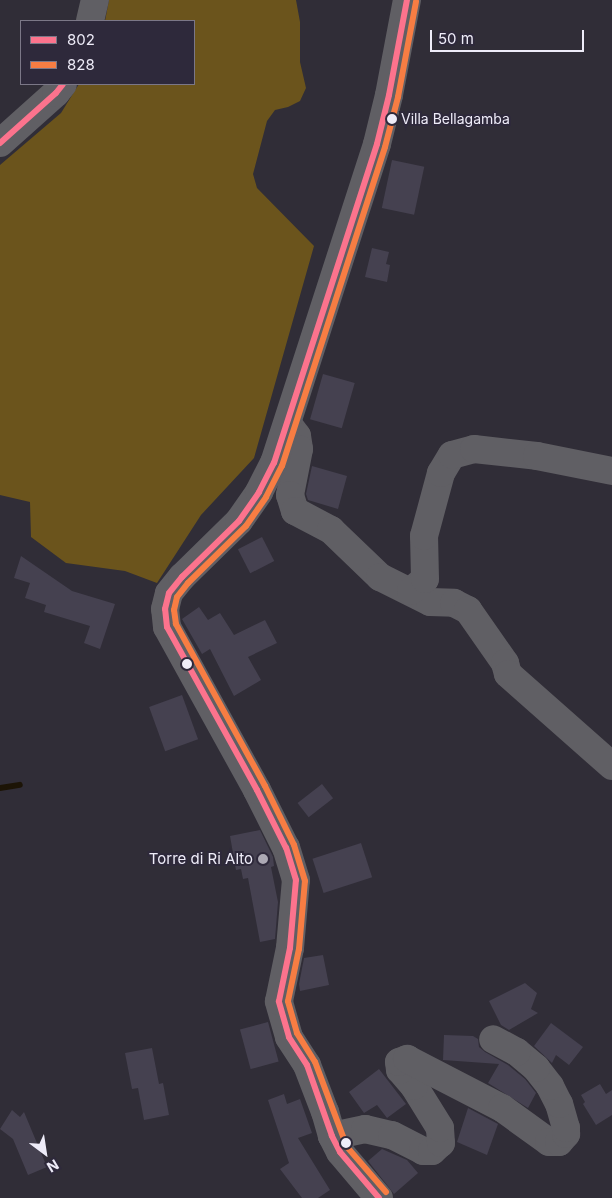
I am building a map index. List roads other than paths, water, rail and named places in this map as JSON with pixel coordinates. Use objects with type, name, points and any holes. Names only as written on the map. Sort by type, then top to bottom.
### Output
[{"type":"street","points":[[90,20],[96,0]]},
{"type":"street","points":[[375,1196],[340,1152],[332,1136],[307,1065],[289,1037],[278,1001],[290,948],[296,880],[286,848],[167,627],[165,609],[169,593],[178,582],[239,521],[259,492],[274,463],[377,144],[389,95],[407,0]]},
{"type":"street","points":[[0,143],[56,93],[62,85]]},
{"type":"street","points":[[288,424],[297,436],[299,449],[290,495],[295,510],[331,530],[380,577],[430,602],[454,603],[468,610],[505,663],[508,674],[612,766]]},
{"type":"street","points":[[411,591],[425,579],[424,536],[441,473],[452,455],[474,449],[537,456],[612,471]]},
{"type":"street","points":[[332,1136],[365,1129],[392,1135],[423,1151],[432,1151],[441,1143],[440,1128],[414,1086],[400,1070],[399,1062],[407,1059],[502,1108],[549,1142],[559,1142],[566,1134],[566,1128],[559,1104],[550,1086],[536,1068],[517,1052],[493,1040]]},
{"type":"waterway","points":[[0,788],[20,785]]},
{"type":"place","name":"Villa Bellagamba","points":[[392,119]]},
{"type":"place","name":"Torre di Ri Alto","points":[[263,859]]}]
